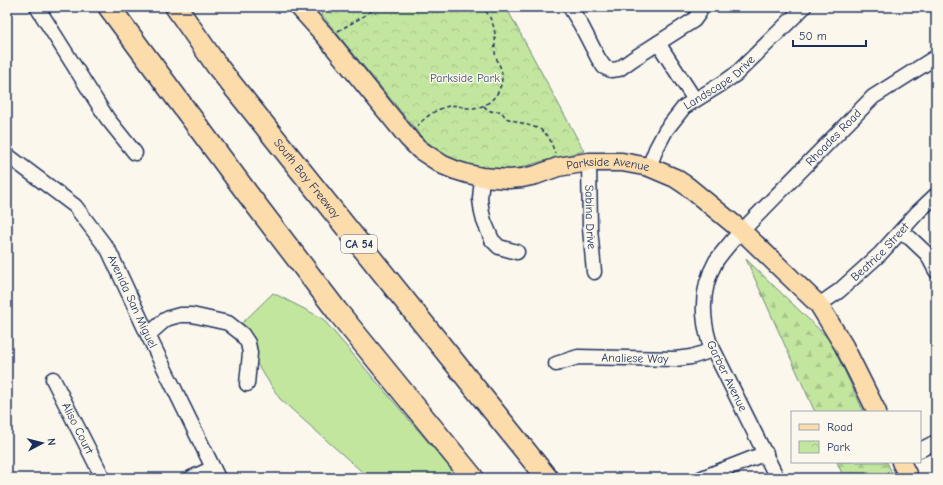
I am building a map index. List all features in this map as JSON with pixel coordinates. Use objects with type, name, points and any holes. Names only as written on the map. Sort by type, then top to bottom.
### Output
[{"type":"highway","points":[[109,7],[337,311],[473,478]]},
{"type":"highway","name":"South Bay Freeway","points":[[176,7],[217,66],[547,478]]},
{"type":"main road","name":"Parkside Avenue","points":[[299,7],[326,37],[409,139],[420,150],[443,164],[462,172],[482,177],[509,179],[522,178],[536,175],[558,167],[589,162],[622,162],[649,168],[675,178],[687,186],[742,231],[819,305],[844,346],[876,411]]},
{"type":"main road","points":[[902,463],[909,478]]},
{"type":"street","points":[[37,7],[107,118],[135,152]]},
{"type":"street","points":[[570,7],[598,58],[604,66],[611,70],[619,70],[633,59],[694,20],[700,13],[700,7]]},
{"type":"street","name":"Landscape Drive","points":[[649,168],[656,149],[666,130],[684,107],[736,74],[804,7]]},
{"type":"street","points":[[658,43],[695,100]]},
{"type":"street","name":"Rhoades Road","points":[[742,231],[873,97],[936,57]]},
{"type":"street","name":"Avenida San Miguel","points":[[7,155],[75,206],[109,251],[215,473]]},
{"type":"street","name":"Sabina Drive","points":[[589,162],[590,228],[594,272]]},
{"type":"street","points":[[482,177],[480,199],[482,213],[484,222],[492,240],[499,247],[517,252]]},
{"type":"street","name":"Beatrice Street","points":[[819,305],[839,291],[880,254],[918,212],[936,195]]},
{"type":"street","name":"Garber Avenue","points":[[742,231],[722,252],[716,261],[705,291],[704,322],[713,350],[766,453],[777,478]]},
{"type":"street","points":[[900,233],[910,238],[927,254],[936,271]]},
{"type":"street","points":[[148,334],[169,318],[180,316],[192,315],[228,324],[242,334],[248,343],[250,353],[247,384]]},
{"type":"street","name":"Analiese Way","points":[[556,364],[578,357],[691,358],[713,350]]},
{"type":"street","name":"Aliso Court","points":[[53,379],[103,478]]},
{"type":"street","points":[[921,450],[936,442]]},
{"type":"street","points":[[702,478],[766,453]]},
{"type":"street","points":[[191,478],[215,473]]},
{"type":"path","points":[[326,37],[377,7]]},
{"type":"path","points":[[409,139],[420,123],[430,114],[447,106],[458,105],[477,108],[484,106],[498,93],[502,82],[502,70],[495,56],[494,26],[490,17],[482,7]]},
{"type":"path","points":[[484,106],[488,111],[501,111],[506,118],[540,129],[549,137],[556,156],[558,167]]},
{"type":"green space","name":"Parkside Park","points":[[330,7],[506,7],[584,151],[499,174],[445,157],[421,136],[321,14]]},
{"type":"green space","points":[[746,259],[830,340],[864,411],[815,411]]},
{"type":"green space","points":[[273,293],[322,318],[459,478],[369,478],[280,399],[235,330]]},
{"type":"green space","points":[[837,463],[887,463],[894,478],[844,478]]}]
